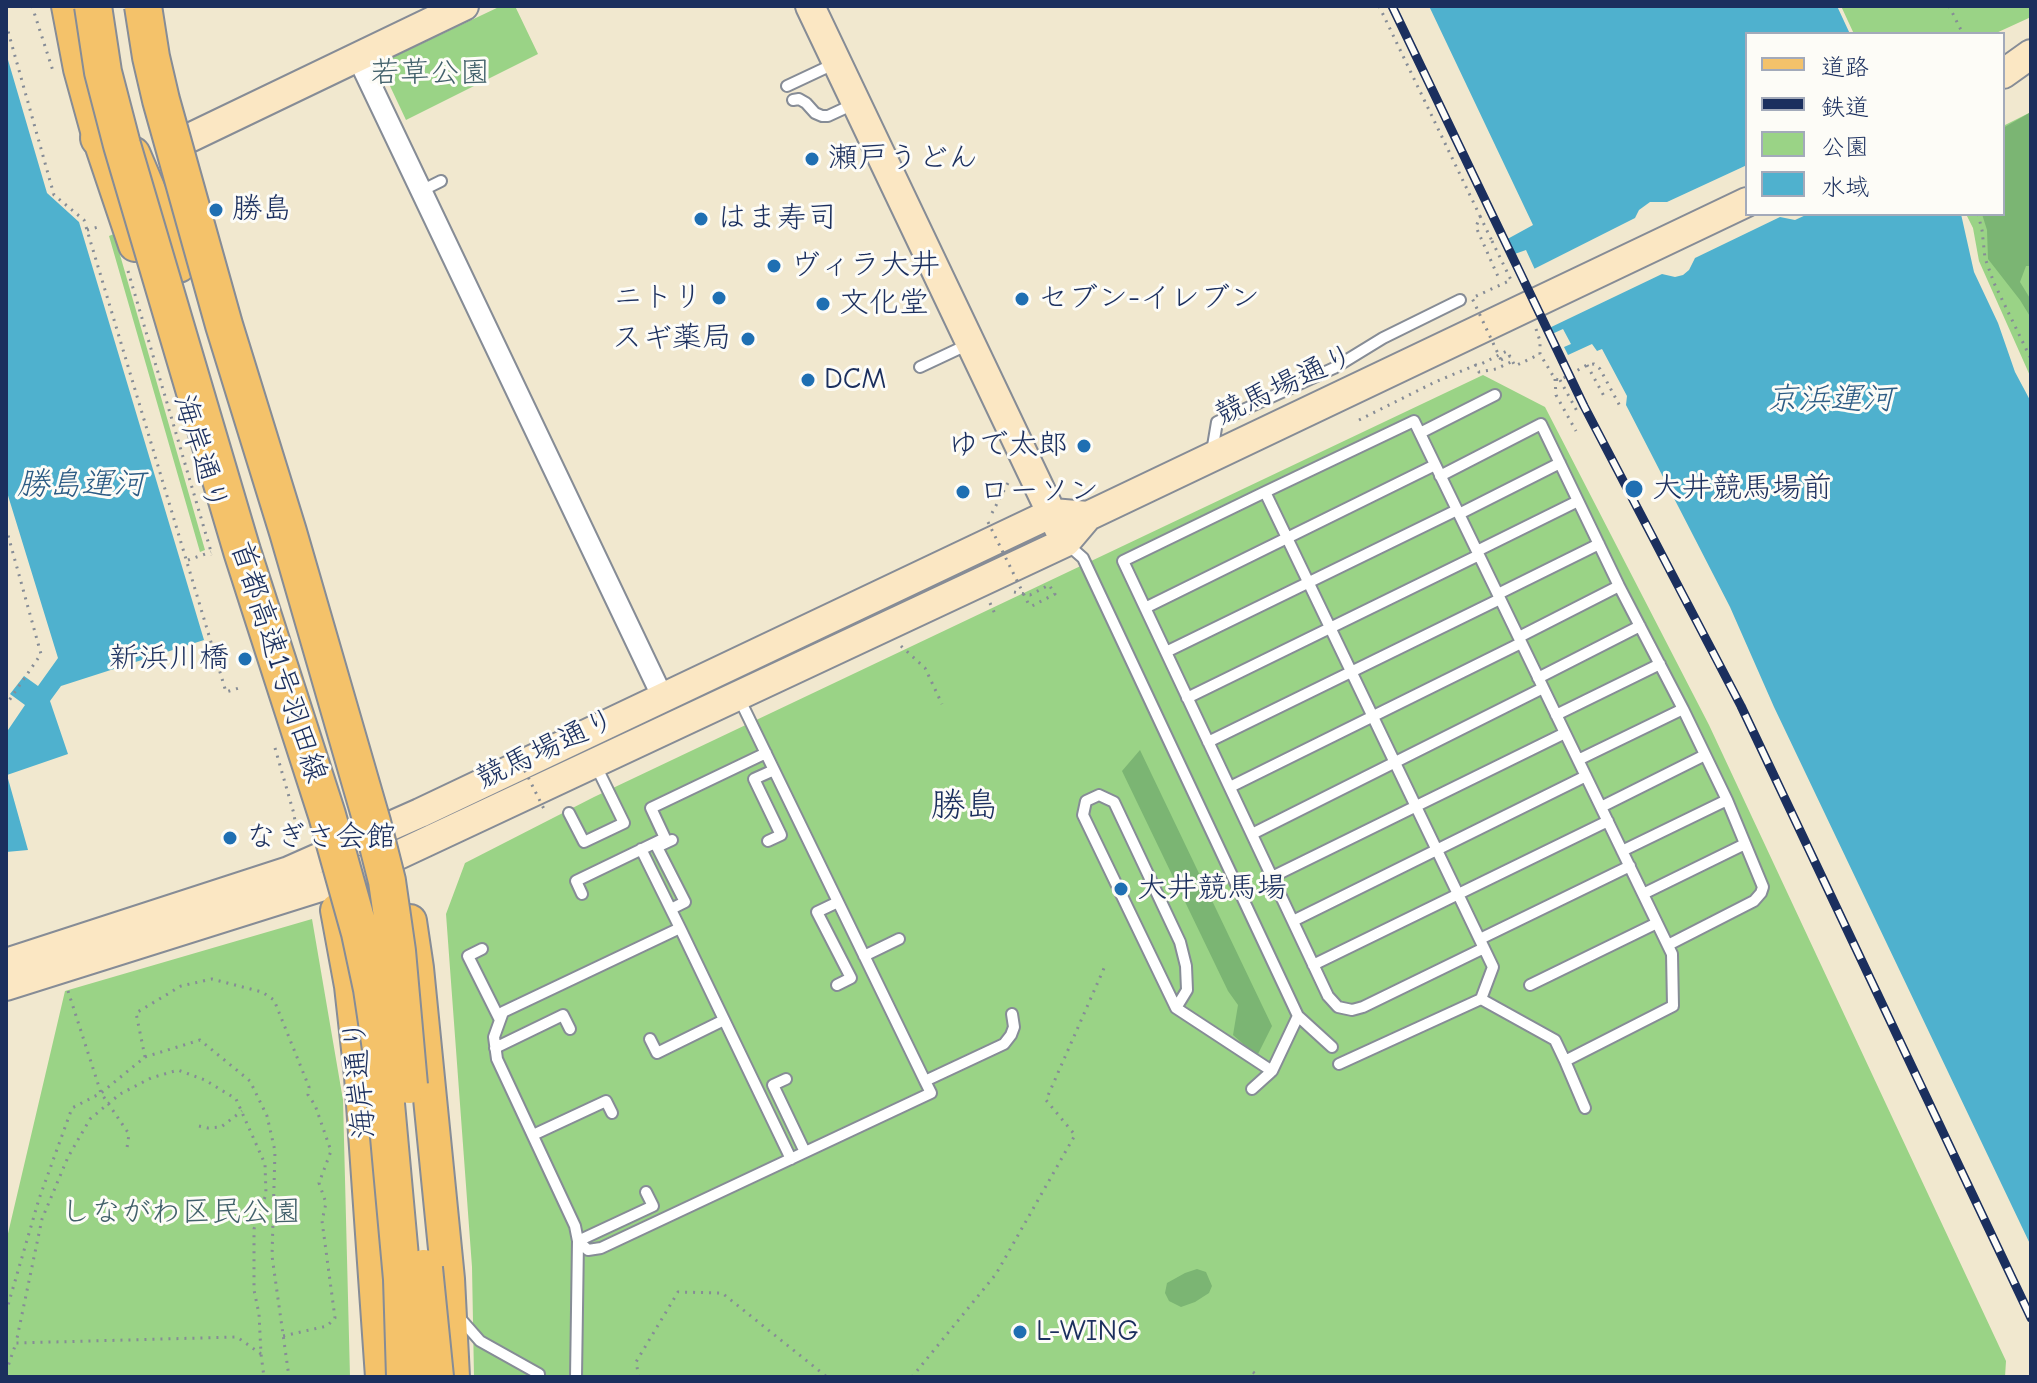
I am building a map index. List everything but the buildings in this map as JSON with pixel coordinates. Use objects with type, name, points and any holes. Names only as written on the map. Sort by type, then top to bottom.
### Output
[{"type":"highway","name":"首都高速1号羽田線","points":[[93,6],[103,72],[122,145],[238,536],[344,871],[360,933],[381,1049],[402,1279],[405,1377]]},
{"type":"highway","points":[[119,6],[127,63],[146,135],[171,205],[224,325]]},
{"type":"highway","name":"首都高速1号羽田線","points":[[143,6],[161,100],[387,881],[397,951],[435,1377]]},
{"type":"highway","points":[[99,138],[132,155],[178,264],[350,832],[366,912],[372,989]]},
{"type":"highway","points":[[425,1275],[426,1377]]},
{"type":"main road","name":"海岸通り","points":[[68,6],[80,69],[99,138],[168,345],[326,870],[345,948],[361,1076],[382,1377]]},
{"type":"main road","points":[[154,6],[166,75],[183,141],[236,328],[392,842],[411,927],[449,1305],[453,1377]]},
{"type":"street","points":[[183,141],[464,6]]},
{"type":"street","points":[[810,6],[1066,542]]},
{"type":"street","points":[[2005,73],[2031,54]]},
{"type":"street","points":[[357,56],[663,698]]},
{"type":"street","points":[[2005,85],[2031,78]]},
{"type":"street","name":"競馬場通り","points":[[6,986],[326,870],[595,764],[1066,542],[1088,516],[1211,458],[1524,322],[1745,203]]},
{"type":"street","points":[[1052,513],[1088,516]]},
{"type":"street","name":"競馬場通り","points":[[392,842],[663,698],[1052,513]]},
{"type":"street","name":"競馬場通り","points":[[6,963],[289,871],[326,870]]},
{"type":"lane","points":[[787,86],[837,62]]},
{"type":"lane","points":[[793,100],[799,99],[822,116],[856,103]]},
{"type":"lane","points":[[421,191],[441,181]]},
{"type":"lane","points":[[1211,458],[1217,422],[1334,368],[1383,338],[1460,300]]},
{"type":"lane","points":[[920,367],[971,343]]},
{"type":"lane","points":[[1420,433],[1495,395]]},
{"type":"lane","points":[[1565,1061],[1673,1006],[1672,954],[1630,866],[1414,421],[1123,561],[1313,965],[1328,996],[1338,1007],[1352,1010],[1363,1007],[1630,866]]},
{"type":"lane","points":[[1145,608],[1287,538],[1541,424],[1727,800],[1763,887],[1754,901],[1668,945]]},
{"type":"lane","points":[[1166,652],[1560,463]]},
{"type":"lane","points":[[1265,492],[1493,967],[1481,999],[1339,1064]]},
{"type":"lane","points":[[1187,698],[1578,501]]},
{"type":"lane","points":[[1066,542],[1083,558],[1298,1016],[1332,1047]]},
{"type":"lane","points":[[1208,742],[1599,544]]},
{"type":"lane","points":[[1230,787],[1373,717],[1619,586]]},
{"type":"lane","points":[[1252,834],[1395,762],[1640,626]]},
{"type":"lane","points":[[1556,715],[1660,664]]},
{"type":"lane","points":[[578,1241],[588,1250],[601,1248],[931,1093],[738,696]]},
{"type":"lane","points":[[1578,760],[1683,709]]},
{"type":"lane","points":[[1272,877],[1565,733]]},
{"type":"lane","points":[[582,894],[576,881],[665,838],[651,808],[766,753]]},
{"type":"lane","points":[[1601,807],[1705,755]]},
{"type":"lane","points":[[569,813],[584,842],[624,823],[595,764]]},
{"type":"lane","points":[[768,841],[781,835],[754,779],[774,770]]},
{"type":"lane","points":[[1293,921],[1586,776]]},
{"type":"lane","points":[[1176,1008],[1187,990],[1186,966],[1180,942],[1114,802],[1099,795],[1086,801],[1083,815],[1176,1008],[1272,1071]]},
{"type":"lane","points":[[1622,851],[1727,800]]},
{"type":"lane","points":[[1313,965],[1608,821]]},
{"type":"lane","points":[[671,909],[685,902],[657,847],[672,840]]},
{"type":"lane","points":[[1643,894],[1745,844]]},
{"type":"lane","points":[[641,849],[791,1159]]},
{"type":"lane","points":[[837,985],[851,978],[817,912],[838,902]]},
{"type":"lane","points":[[1530,985],[1657,923]]},
{"type":"lane","points":[[576,1377],[578,1241],[575,1226],[497,1059],[494,1037],[503,1012],[680,928]]},
{"type":"lane","points":[[864,956],[899,939]]},
{"type":"lane","points":[[482,949],[468,956],[500,1020]]},
{"type":"lane","points":[[1481,999],[1555,1040],[1585,1108]]},
{"type":"lane","points":[[925,1081],[1004,1044],[1014,1027],[1012,1014]]},
{"type":"lane","points":[[495,1048],[563,1015],[570,1029]]},
{"type":"lane","points":[[1252,1089],[1272,1071],[1298,1016]]},
{"type":"lane","points":[[650,1039],[657,1053],[724,1020]]},
{"type":"lane","points":[[786,1079],[773,1085],[805,1152]]},
{"type":"lane","points":[[533,1135],[606,1101],[612,1113]]},
{"type":"lane","points":[[578,1241],[653,1206],[646,1192]]},
{"type":"lane","points":[[449,1305],[480,1341],[539,1374],[539,1377]]},
{"type":"path","points":[[1379,6],[1511,280],[1472,298],[1501,360],[1511,359]]},
{"type":"path","points":[[1949,6],[1962,32]]},
{"type":"path","points":[[6,24],[54,195],[84,220],[226,692],[239,688]]},
{"type":"path","points":[[1480,216],[1476,227],[1500,281]]},
{"type":"path","points":[[1978,216],[1985,258],[1994,283],[2031,359]]},
{"type":"path","points":[[87,230],[102,227]]},
{"type":"path","points":[[126,267],[216,567]]},
{"type":"path","points":[[1524,322],[1540,341],[1540,354],[1578,413]]},
{"type":"path","points":[[1359,420],[1507,351],[1515,366],[1540,354]]},
{"type":"path","points":[[1472,357],[1479,372],[1496,369],[1511,359]]},
{"type":"path","points":[[1558,379],[1594,364],[1600,369],[1621,408]]},
{"type":"path","points":[[1587,365],[1605,398]]},
{"type":"path","points":[[1558,379],[1556,395],[1576,431]]},
{"type":"path","points":[[1009,481],[988,522],[1030,607],[1055,594],[1049,585],[1030,595],[1012,592]]},
{"type":"path","points":[[6,528],[41,654],[6,705]]},
{"type":"path","points":[[187,560],[211,552]]},
{"type":"path","points":[[990,603],[996,616]]},
{"type":"path","points":[[898,644],[925,668],[942,704]]},
{"type":"path","points":[[273,743],[294,814],[297,836],[291,845]]},
{"type":"path","points":[[514,749],[544,809]]},
{"type":"path","points":[[912,1377],[996,1274],[1075,1135],[1046,1100],[1105,966]]},
{"type":"path","points":[[145,1057],[136,1013],[181,986],[212,979],[262,992],[274,1000],[331,1151],[319,1183],[326,1203],[322,1221],[335,1318],[327,1326],[283,1336]]},
{"type":"path","points":[[65,984],[101,1093],[129,1134],[127,1148]]},
{"type":"path","points":[[6,1312],[39,1199],[72,1108],[101,1093],[145,1057],[200,1040],[250,1081],[267,1116],[275,1151],[272,1256],[289,1377]]},
{"type":"path","points":[[6,1372],[16,1343],[42,1219],[68,1157],[90,1119],[120,1094],[151,1078],[178,1070],[205,1080],[236,1099],[265,1164],[266,1194],[254,1229],[254,1290],[264,1377]]},
{"type":"path","points":[[199,1126],[221,1127],[242,1111]]},
{"type":"path","points":[[639,1377],[636,1362],[678,1292],[722,1293],[827,1377]]},
{"type":"path","points":[[16,1343],[237,1337],[261,1354]]},
{"type":"path","points":[[1253,1372],[1259,1377]]},
{"type":"green space","name":"若草公園","points":[[501,6],[515,6],[538,54],[406,120],[382,69],[385,61]]},
{"type":"green space","points":[[1841,6],[2031,6],[2031,17],[1998,32],[1853,32]]},
{"type":"green space","points":[[2031,112],[2031,378],[1979,261],[1973,228],[1967,216],[2005,216],[2005,125]]},
{"type":"green space","points":[[2031,112],[2031,266],[2026,266],[2020,282],[2031,300],[2031,318],[1988,259],[1987,230],[1983,216],[2005,216],[2005,127]]},
{"type":"green space","points":[[114,234],[205,550],[200,552],[109,236]]},
{"type":"green space","name":"大井競馬場","points":[[1483,375],[1545,407],[1709,725],[2006,1361],[2005,1377],[474,1377],[472,1267],[446,914],[465,863],[594,797]]},
{"type":"green space","points":[[1140,750],[1272,1026],[1257,1056],[1233,1035],[1238,1005],[1228,991],[1122,771]]},
{"type":"green space","name":"しながわ区民公園","points":[[312,919],[343,1100],[350,1377],[6,1377],[6,1242],[65,991]]},
{"type":"green space","points":[[1197,1269],[1206,1272],[1212,1286],[1209,1293],[1181,1307],[1169,1301],[1165,1293],[1167,1283]]},
{"type":"water","name":"京浜運河","points":[[1429,6],[1837,6],[1849,32],[1745,32],[1745,216],[1961,216],[1974,272],[1998,323],[2015,372],[2031,402],[2031,1246],[1774,707],[1730,607],[1626,405],[1627,396],[1602,349],[1597,351],[1592,344],[1568,355],[1564,347],[1571,344],[1563,329],[1552,334],[1524,277],[1536,272],[1526,250],[1509,256],[1502,242],[1533,225]]},
{"type":"water","name":"勝島運河","points":[[6,53],[47,193],[79,222],[204,640],[61,686],[50,701],[68,754],[7,775],[28,850],[6,852],[6,733],[25,705],[10,694],[24,676],[38,686],[58,658],[6,489]]},
{"type":"pier","points":[[1745,166],[1745,216],[1804,216],[1795,220],[1780,217],[1695,258],[1683,275],[1662,274],[1545,330],[1520,276],[1635,218],[1639,210],[1650,202],[1667,202]]},
{"type":"railway","points":[[1392,6],[1584,406],[1741,706],[2031,1318]]},
{"type":"place","name":"瀬戸うどん","points":[[812,159]]},
{"type":"place","name":"勝島","points":[[216,210]]},
{"type":"place","name":"はま寿司","points":[[701,219]]},
{"type":"place","name":"ヴィラ大井","points":[[774,266]]},
{"type":"place","name":"ニトリ","points":[[719,298]]},
{"type":"place","name":"セブン-イレブン","points":[[1022,299]]},
{"type":"place","name":"文化堂","points":[[823,304]]},
{"type":"place","name":"スギ薬局","points":[[748,339]]},
{"type":"place","name":"DCM","points":[[808,380]]},
{"type":"place","name":"ゆで太郎","points":[[1084,446]]},
{"type":"place","name":"大井競馬場前","points":[[1634,489]]},
{"type":"place","name":"ローソン","points":[[963,492]]},
{"type":"place","name":"新浜川橋","points":[[245,659]]},
{"type":"place","name":"なぎさ会館","points":[[230,838]]},
{"type":"place","name":"大井競馬場","points":[[1121,889]]},
{"type":"place","name":"L-WING","points":[[1020,1332]]},
{"type":"district","name":"勝島","points":[[965,806]]}]
